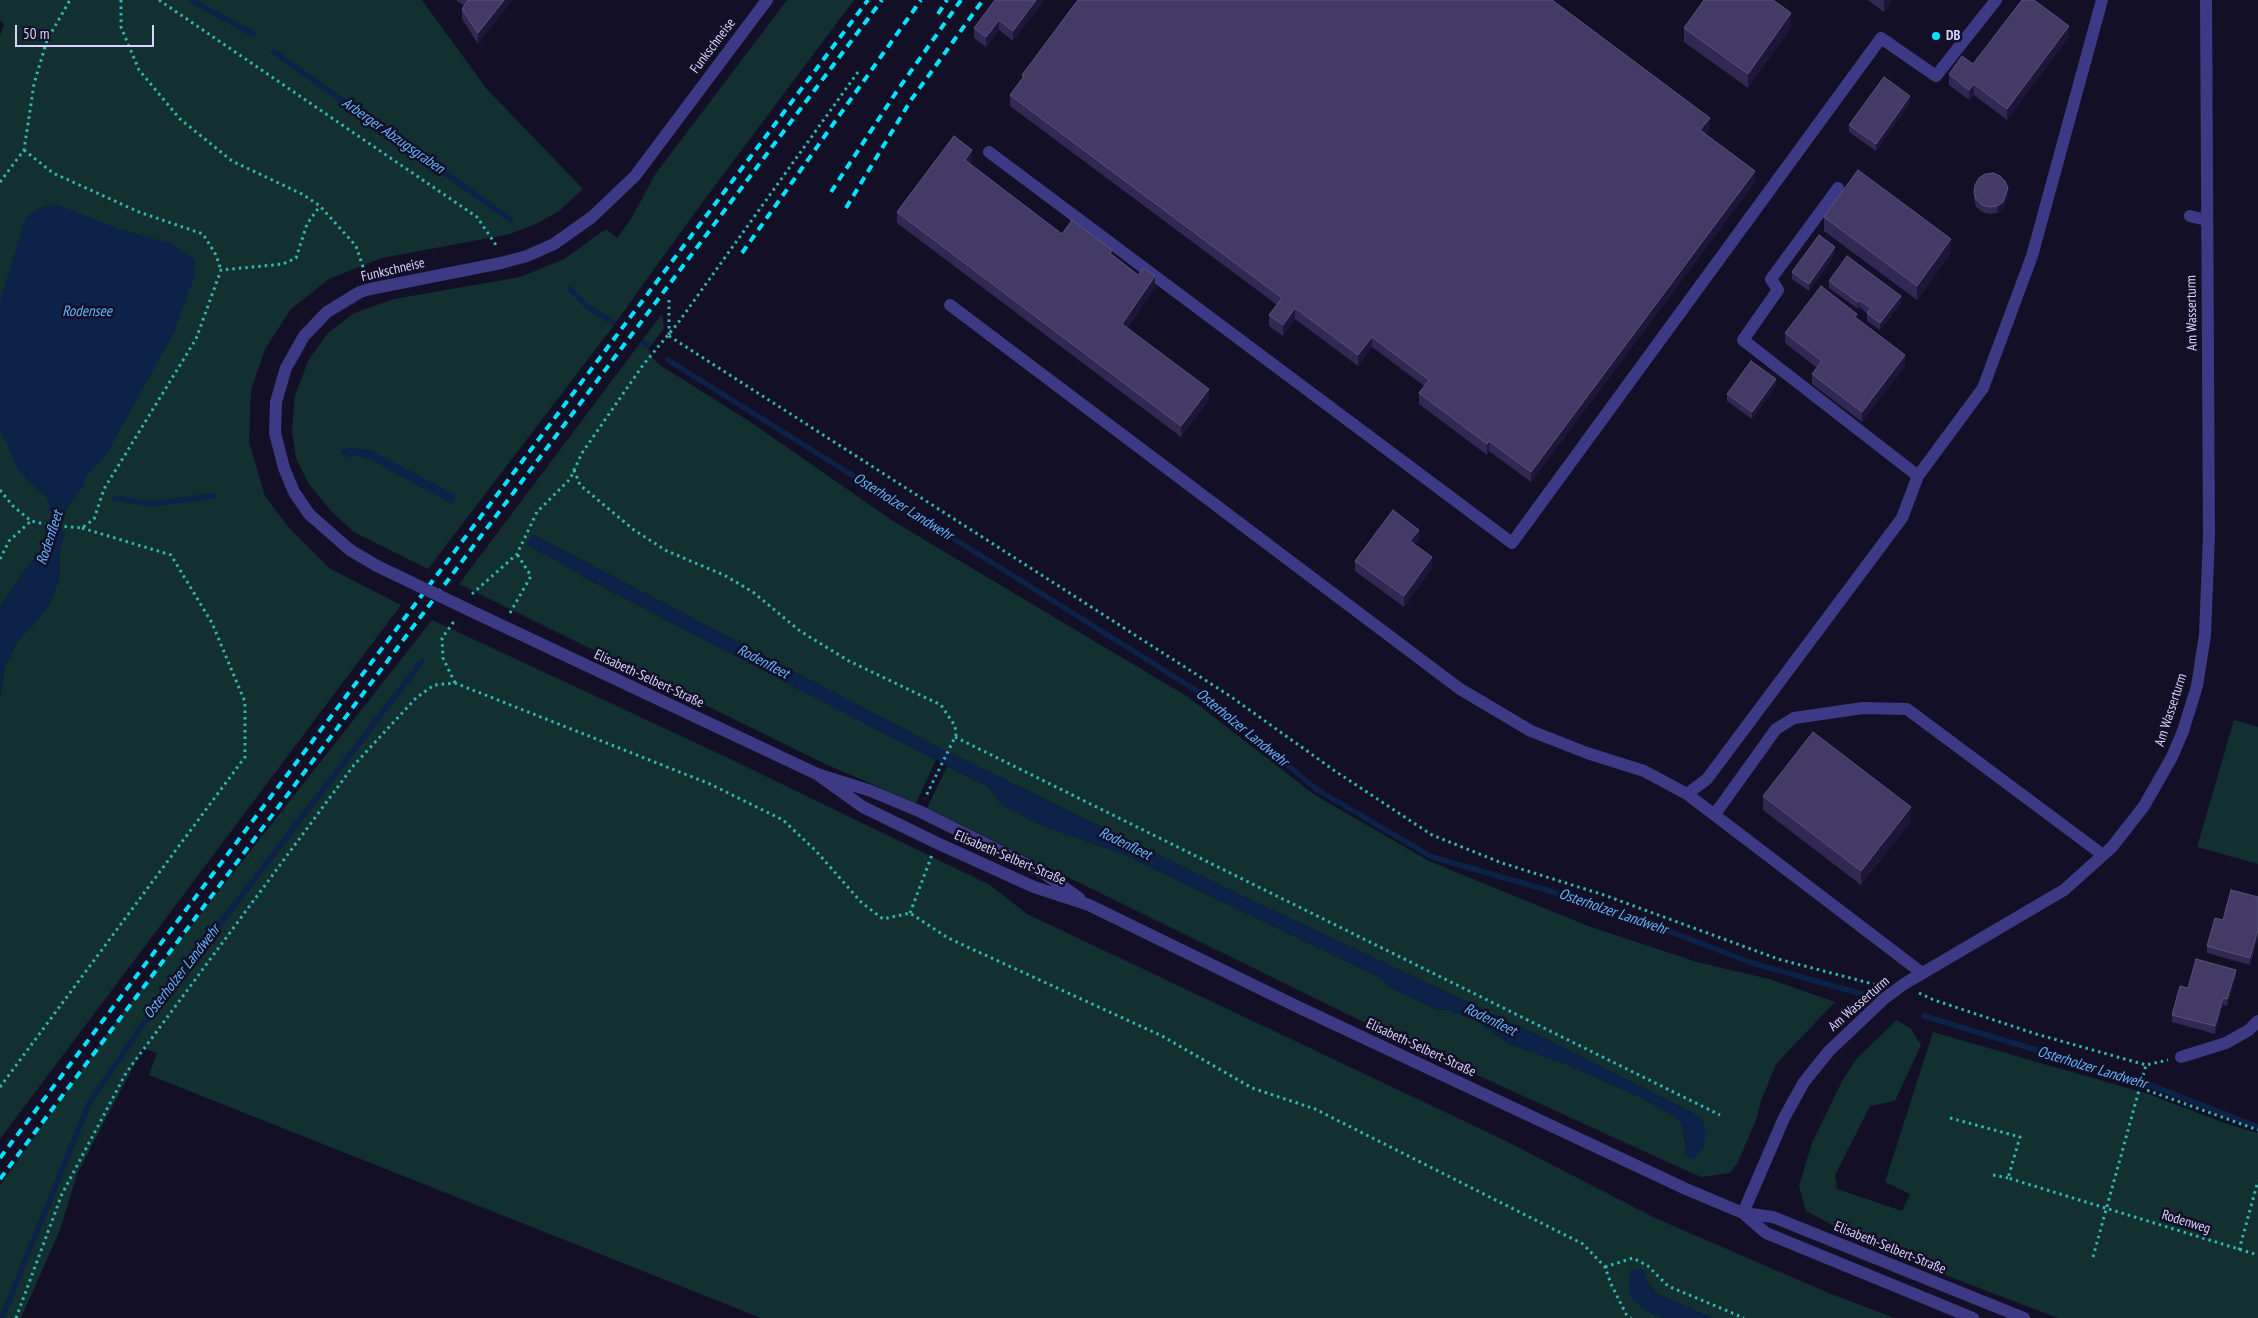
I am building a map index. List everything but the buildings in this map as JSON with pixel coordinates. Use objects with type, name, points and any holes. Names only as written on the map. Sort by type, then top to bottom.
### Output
[{"type":"street","name":"Funkschneise","points":[[469,610],[377,566],[350,550],[310,514],[294,492],[284,468],[275,433],[276,402],[286,368],[304,336],[327,312],[370,289],[501,263],[527,256],[554,244],[592,217],[635,176],[766,0]]},
{"type":"street","points":[[989,152],[1512,543],[1880,38],[1936,76],[1996,0]]},
{"type":"street","points":[[1687,794],[1708,779],[1902,518],[1918,476],[1983,388],[2029,264],[2102,0]]},
{"type":"street","name":"Am Wasserturm","points":[[1743,1213],[1784,1118],[1804,1082],[1829,1051],[1856,1023],[1904,984],[2064,890],[2112,847],[2144,806],[2172,757],[2183,731],[2197,686],[2205,635],[2209,535],[2206,0]]},
{"type":"street","points":[[1838,188],[1771,279],[1778,290],[1743,340],[1918,476]]},
{"type":"street","points":[[2190,216],[2206,220]]},
{"type":"street","points":[[950,305],[1460,689],[1531,731],[1587,753],[1644,770],[1687,794],[1922,973]]},
{"type":"street","name":"Elisabeth-Selbert-Straße","points":[[469,610],[817,774],[871,791],[919,811],[1042,872],[1089,905]]},
{"type":"street","points":[[1715,814],[1776,729],[1794,718],[1863,708],[1907,709],[2103,855]]},
{"type":"street","name":"Elisabeth-Selbert-Straße","points":[[817,774],[863,807],[937,843],[1034,887],[1089,905],[1307,1011],[1686,1189],[1743,1213],[1773,1217],[2024,1318]]},
{"type":"street","points":[[2181,1057],[2226,1043],[2249,1030],[2258,1021]]},
{"type":"street","name":"Elisabeth-Selbert-Straße","points":[[1743,1213],[1766,1233],[1973,1318]]},
{"type":"path","points":[[0,182],[24,150],[34,84],[47,40],[70,0]]},
{"type":"path","points":[[121,0],[121,27],[139,70],[180,120],[232,161],[302,194],[320,206],[356,246],[370,289]]},
{"type":"path","points":[[159,0],[477,217],[497,244],[501,263]]},
{"type":"path","points":[[502,626],[531,576],[517,554],[537,512],[570,479],[582,453],[643,365],[669,336],[858,72]]},
{"type":"path","points":[[24,150],[53,172],[95,193],[139,212],[203,234],[216,255],[221,270],[196,339],[104,489],[94,519],[82,528]]},
{"type":"path","points":[[221,270],[283,264],[296,258],[307,224],[320,206]]},
{"type":"path","points":[[669,299],[669,336]]},
{"type":"path","points":[[669,336],[1230,696],[1334,771],[1432,835],[1502,862],[1604,895],[1778,958],[1872,985],[1904,984],[1934,1000],[2036,1034],[2146,1065],[2181,1057]]},
{"type":"path","points":[[574,470],[580,485],[634,530],[667,551],[724,575],[752,592],[800,631],[849,661],[941,705],[954,726],[955,737],[941,767]]},
{"type":"path","points":[[0,490],[13,506],[31,521],[63,527],[82,528],[171,555],[212,623],[244,702],[245,757],[0,1087]]},
{"type":"path","points":[[0,559],[9,541],[31,521]]},
{"type":"path","points":[[16,1318],[62,1194],[126,1073],[354,765],[416,698],[434,685],[455,683],[710,784],[783,820],[816,851],[861,902],[883,919],[910,914],[948,938],[1162,1036],[1252,1088],[1315,1109],[1583,1244],[1605,1267],[1626,1314],[1631,1318]]},
{"type":"path","points":[[955,737],[1720,1115]]},
{"type":"path","points":[[910,914],[937,843]]},
{"type":"path","points":[[2093,1257],[2146,1065]]},
{"type":"path","points":[[2141,1088],[2258,1130]]},
{"type":"path","points":[[1950,1118],[2020,1137],[2008,1178]]},
{"type":"path","name":"Rodenweg","points":[[1993,1175],[2097,1205],[2107,1210],[2258,1256]]},
{"type":"path","points":[[2239,1250],[2258,1181]]},
{"type":"path","points":[[1605,1267],[1633,1258],[1648,1266],[1668,1286],[1744,1318]]},
{"type":"green space","points":[[0,0],[422,0],[486,88],[583,189],[559,211],[536,224],[510,234],[382,258],[329,279],[291,309],[265,349],[251,390],[249,442],[265,496],[289,528],[329,568],[401,605],[0,1139],[0,699],[5,665],[18,641],[48,607],[59,580],[60,549],[49,537],[42,550],[26,569],[0,607],[0,36],[4,24],[0,20]]},
{"type":"green space","points":[[787,0],[854,0],[696,211],[611,329],[428,569],[354,532],[332,512],[308,483],[296,458],[292,431],[295,395],[309,359],[328,333],[354,313],[394,299],[520,277],[564,259],[606,229],[617,238],[631,219],[656,173]]},
{"type":"green space","points":[[662,314],[664,328],[648,349],[655,361],[663,367],[752,423],[893,521],[1188,697],[1315,795],[1429,861],[1588,926],[1697,962],[1769,979],[1835,1002],[1776,1064],[1761,1101],[1756,1120],[1738,1162],[1730,1173],[1701,1177],[1674,1165],[1394,1037],[927,808],[947,766],[987,786],[1004,806],[1043,826],[1121,853],[1381,978],[1388,986],[1435,1009],[1449,1010],[1477,1021],[1510,1044],[1566,1064],[1644,1099],[1675,1117],[1682,1124],[1687,1155],[1703,1121],[1693,1113],[1550,1041],[1236,893],[938,747],[532,534],[584,577],[936,760],[916,803],[823,763],[459,584]]},
{"type":"green space","points":[[432,620],[722,755],[990,885],[1027,914],[1504,1140],[1655,1218],[1831,1294],[1895,1318],[1713,1318],[1657,1294],[1646,1281],[1642,1308],[1663,1318],[761,1318],[149,1075],[157,1053],[143,1048],[77,1174],[60,1230],[21,1318],[0,1318],[0,1185],[115,1023]]},
{"type":"green space","points":[[2234,720],[2258,727],[2258,864],[2197,847]]},
{"type":"green space","points":[[1897,1020],[1911,1029],[1921,1045],[1895,1101],[1870,1106],[1835,1175],[1837,1189],[1902,1211],[1910,1194],[1885,1182],[1933,1032],[2148,1094],[2227,1124],[2258,1133],[2258,1318],[2058,1318],[1882,1251],[1806,1211],[1799,1186],[1812,1143],[1842,1081],[1857,1058]]},
{"type":"water","name":"Rodensee","points":[[56,204],[119,229],[173,244],[195,260],[194,277],[174,333],[107,453],[86,477],[84,486],[73,499],[64,515],[62,529],[65,535],[60,549],[59,580],[48,607],[18,641],[5,665],[0,699],[0,607],[26,569],[42,550],[49,536],[53,520],[46,497],[19,472],[0,429],[0,306],[26,217],[40,208]]},
{"type":"water","points":[[352,448],[371,450],[457,496],[452,504],[371,460],[356,456],[346,457],[341,454],[341,450]]},
{"type":"water","points":[[532,534],[938,747],[1236,893],[1550,1041],[1693,1113],[1703,1121],[1706,1135],[1704,1147],[1694,1159],[1690,1159],[1687,1155],[1682,1124],[1675,1117],[1644,1099],[1566,1064],[1510,1044],[1477,1021],[1449,1010],[1435,1009],[1388,986],[1381,978],[1121,853],[1043,826],[1004,806],[987,786],[830,706],[527,545]]},
{"type":"water","points":[[1640,1269],[1645,1271],[1646,1282],[1657,1294],[1713,1318],[1663,1318],[1642,1308],[1630,1297],[1629,1287],[1631,1270]]},
{"type":"waterway","name":"Arberger Abzugsgraben","points":[[191,0],[253,34]]},
{"type":"waterway","name":"Arberger Abzugsgraben","points":[[274,52],[511,220]]},
{"type":"waterway","name":"Arberger Abzugsgraben","points":[[570,289],[588,307],[612,322]]},
{"type":"waterway","name":"Arberger Abzugsgraben","points":[[644,343],[648,345]]},
{"type":"waterway","name":"Osterholzer Landwehr","points":[[668,360],[1210,699],[1316,789],[1432,857],[1606,907],[1752,963],[1862,994]]},
{"type":"waterway","name":"Rodenfleet","points":[[115,498],[150,504],[214,496]]},
{"type":"waterway","name":"Osterholzer Landwehr","points":[[2,1318],[89,1103],[146,1020],[422,661]]},
{"type":"waterway","name":"Osterholzer Landwehr","points":[[1924,1016],[2145,1083],[2258,1127]]},
{"type":"railway","points":[[0,1158],[868,0]]},
{"type":"railway","points":[[0,1179],[882,0]]},
{"type":"railway","points":[[742,253],[921,0]]},
{"type":"railway","points":[[938,14],[947,0]]},
{"type":"railway","points":[[831,192],[897,91],[961,0]]},
{"type":"railway","points":[[846,208],[911,100],[983,0]]},
{"type":"place","name":"DB","points":[[1936,36]]}]
